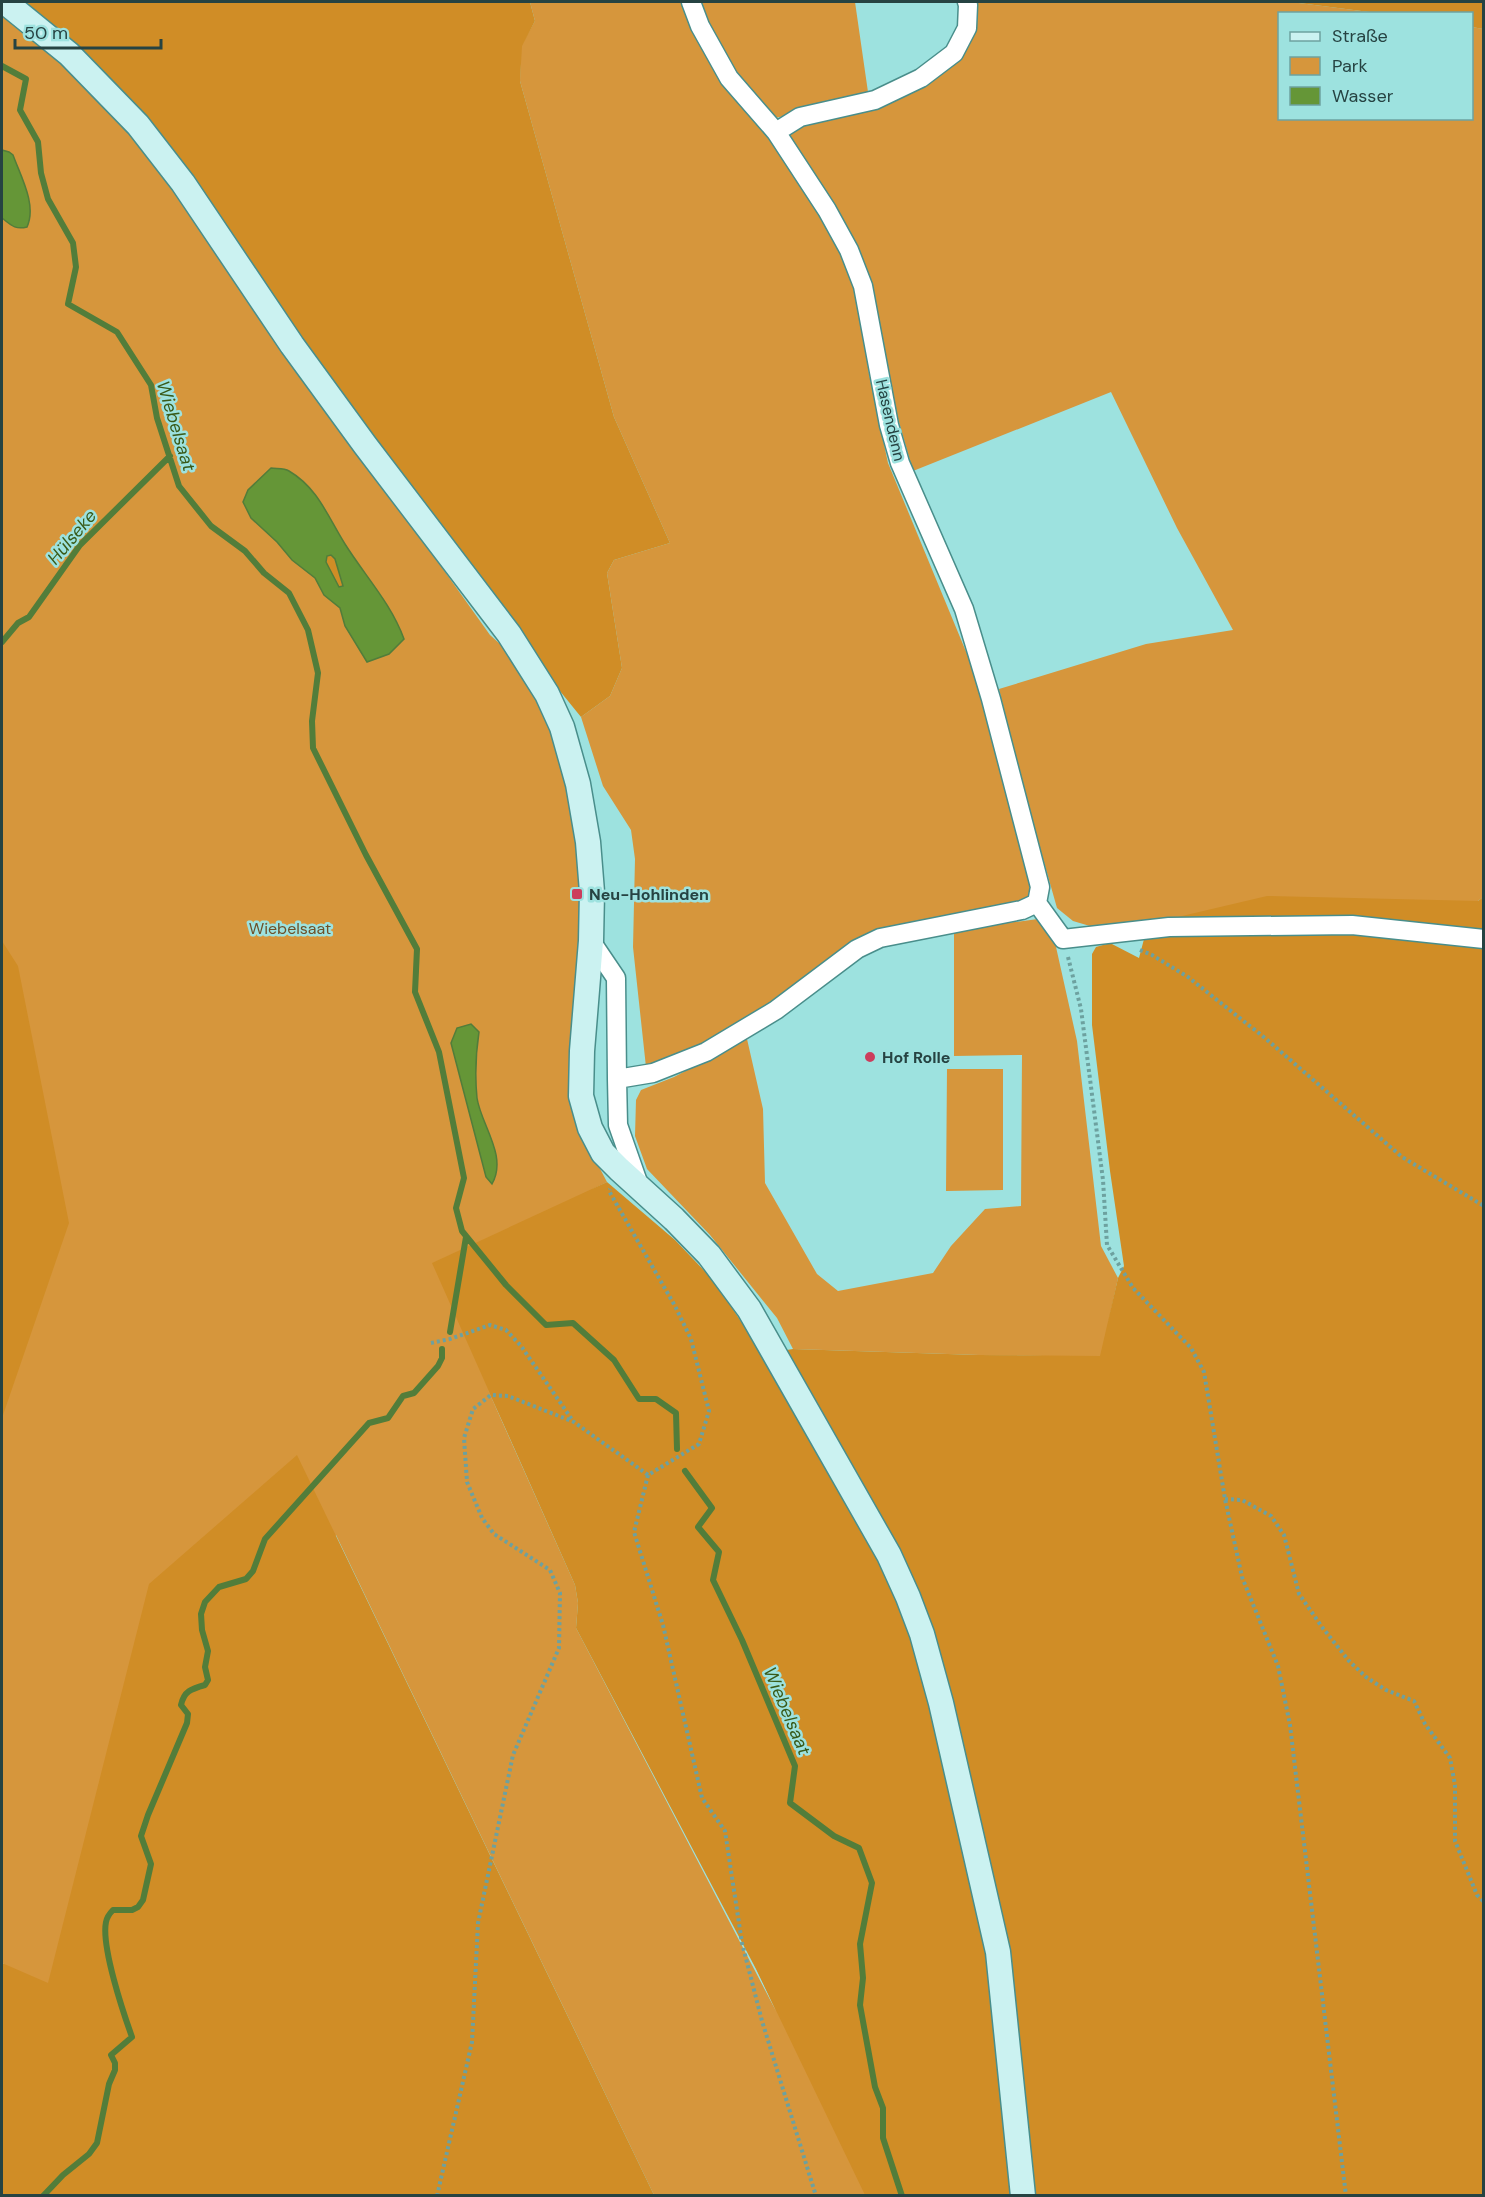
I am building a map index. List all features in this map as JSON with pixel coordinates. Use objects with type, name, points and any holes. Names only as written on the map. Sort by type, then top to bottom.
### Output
[{"type":"main road","points":[[5,2],[69,54],[138,124],[183,183],[292,345],[509,634],[547,694],[562,727],[578,784],[588,842],[592,892],[591,941],[582,1051],[581,1096],[590,1128],[603,1153],[709,1255],[749,1309],[889,1555],[908,1597],[922,1634],[941,1703],[998,1952],[1025,2192]]},
{"type":"street","name":"Hasendenn","points":[[691,2],[700,27],[729,78],[776,132],[827,210],[849,250],[863,286],[889,425],[900,463],[964,609],[991,699],[1040,887],[1037,903]]},
{"type":"street","points":[[776,132],[800,117],[875,100],[921,78],[954,53],[967,28],[968,5],[966,2]]},
{"type":"street","points":[[617,1079],[654,1073],[706,1052],[776,1010],[857,949],[880,938],[1022,910],[1037,903],[1063,939],[1169,927],[1352,925],[1484,939]]},
{"type":"street","points":[[591,941],[616,978],[618,1125],[640,1188]]},
{"type":"path","points":[[1063,939],[1081,1009],[1103,1180],[1107,1245],[1133,1288],[1191,1348],[1204,1372],[1225,1499],[1242,1577],[1278,1666],[1290,1725],[1346,2196]]},
{"type":"path","points":[[1131,947],[1152,955],[1188,977],[1265,1038],[1401,1157],[1484,1206]]},
{"type":"path","points":[[619,1169],[609,1191],[675,1306],[691,1340],[709,1411],[699,1444],[648,1475],[634,1532],[663,1625],[702,1798],[725,1831],[742,1944],[762,2021],[816,2196]]},
{"type":"path","points":[[431,1343],[490,1325],[506,1330],[521,1346],[573,1422]]},
{"type":"path","points":[[437,2196],[472,2042],[478,1923],[513,1755],[559,1648],[560,1593],[550,1570],[494,1534],[482,1518],[468,1482],[464,1438],[473,1409],[491,1395],[508,1396],[573,1422],[648,1475]]},
{"type":"path","points":[[1225,1499],[1242,1500],[1271,1516],[1284,1535],[1299,1594],[1322,1627],[1349,1661],[1366,1677],[1386,1690],[1414,1701],[1425,1724],[1450,1758],[1455,1785],[1455,1841],[1478,1895],[1484,1902]]},
{"type":"green space","points":[[530,2],[685,2],[703,51],[728,86],[774,142],[824,215],[856,289],[869,374],[888,463],[986,700],[1031,878],[1028,898],[1017,902],[876,930],[766,1011],[690,1052],[646,1067],[633,947],[635,859],[631,830],[603,786],[581,717],[610,696],[622,668],[607,573],[614,560],[670,543],[614,417],[520,81],[521,46],[535,21]]},
{"type":"green space","points":[[699,2],[855,2],[869,99],[770,119],[720,54]]},
{"type":"green space","points":[[974,2],[1291,2],[1369,12],[1278,12],[1278,120],[1473,120],[1473,27],[1483,29],[1483,897],[1478,901],[1100,929],[1073,921],[1057,908],[1027,802],[999,689],[1146,644],[1233,630],[1177,528],[1111,392],[913,471],[889,387],[871,288],[859,250],[836,209],[785,136],[802,121],[949,63]]},
{"type":"green space","name":"Wiebelsaat","points":[[2,9],[72,66],[135,131],[490,635],[511,654],[551,716],[582,858],[587,1144],[607,1182],[593,1189],[957,2195],[654,2195],[336,1535],[2,2195],[2,1973],[4,1964],[2,1963]],"holes":[[[488,1390],[776,2011],[576,1628],[578,1603],[575,1585]]]},
{"type":"green space","points":[[1038,919],[1054,938],[1077,1041],[1101,1246],[1118,1278],[1101,1357],[793,1349],[777,1318],[710,1235],[647,1169],[635,1136],[636,1100],[641,1090],[674,1077],[747,1039],[763,1109],[765,1183],[817,1274],[838,1291],[933,1273],[951,1246],[985,1209],[1021,1206],[1022,1055],[954,1056],[954,930]]},
{"type":"green space","points":[[947,1069],[1003,1069],[1003,1190],[946,1191]]},
{"type":"shaded area","points":[[19,2],[530,2],[535,21],[522,46],[520,81],[614,417],[670,543],[614,560],[607,573],[622,668],[610,696],[581,717],[517,638],[297,341],[227,233]]},
{"type":"shaded area","points":[[1291,2],[1483,2],[1483,29],[1473,27],[1473,12],[1369,12]]},
{"type":"shaded area","points":[[331,555],[335,559],[344,586],[339,587],[326,562],[327,556]]},
{"type":"shaded area","points":[[1267,896],[1478,901],[1483,897],[1483,2195],[865,2195],[756,1969],[576,1628],[578,1603],[575,1585],[432,1263],[607,1182],[675,1240],[716,1283],[762,1354],[793,1349],[1100,1356],[1118,1278],[1124,1266],[1092,1025],[1092,954],[1096,947],[1110,943],[1139,958],[1148,924]]},
{"type":"shaded area","points":[[2,941],[18,966],[69,1223],[2,1418]]},
{"type":"shaded area","points":[[297,1455],[654,2195],[2,2195],[2,1963],[48,1983],[149,1584]]},
{"type":"water","points":[[2,150],[13,155],[27,191],[30,218],[27,227],[16,227],[2,218]]},
{"type":"water","points":[[271,468],[289,471],[315,494],[399,626],[404,639],[389,654],[367,662],[345,626],[340,608],[324,595],[315,578],[292,560],[277,542],[251,518],[243,502],[248,490]],"holes":[[[331,555],[335,559],[343,586],[339,587],[326,562],[327,556]]]},
{"type":"water","points":[[471,1024],[479,1032],[476,1065],[477,1098],[497,1163],[492,1184],[486,1177],[451,1043],[457,1028]]},
{"type":"waterway","name":"Wiebelsaat","points":[[2,66],[26,79],[20,110],[38,142],[41,173],[48,199],[73,243],[76,267],[68,304],[117,332],[151,385],[157,418],[179,486],[211,526],[245,551],[264,573],[289,593],[308,630],[318,673],[312,721],[313,748],[366,855],[417,949],[415,992],[439,1052],[464,1178],[456,1208],[462,1231],[506,1285],[546,1325],[573,1323],[614,1360],[639,1399],[656,1399],[676,1413],[677,1449]]},
{"type":"waterway","name":"Hülseke","points":[[2,642],[18,623],[29,617],[80,545],[170,456]]},
{"type":"waterway","points":[[450,1332],[466,1237]]},
{"type":"waterway","points":[[43,2196],[63,2175],[89,2154],[97,2143],[109,2084],[115,2070],[115,2063],[111,2055],[132,2037],[118,1996],[110,1962],[105,1933],[106,1922],[113,1910],[132,1910],[138,1907],[143,1900],[151,1864],[141,1836],[187,1723],[188,1714],[181,1705],[182,1700],[189,1691],[205,1685],[208,1680],[205,1667],[208,1651],[202,1630],[201,1614],[205,1602],[219,1587],[246,1579],[253,1571],[265,1539],[369,1423],[388,1418],[403,1396],[414,1393],[438,1366],[442,1358],[442,1349]]},
{"type":"waterway","name":"Wiebelsaat","points":[[685,1471],[712,1508],[698,1527],[719,1552],[713,1580],[742,1640],[795,1766],[790,1803],[834,1836],[859,1848],[872,1883],[860,1944],[863,1978],[860,2005],[875,2087],[883,2108],[883,2138],[902,2196]]},
{"type":"place","name":"Neu-Hohlinden","points":[[577,894]]},
{"type":"place","name":"Hof Rolle","points":[[870,1057]]}]
